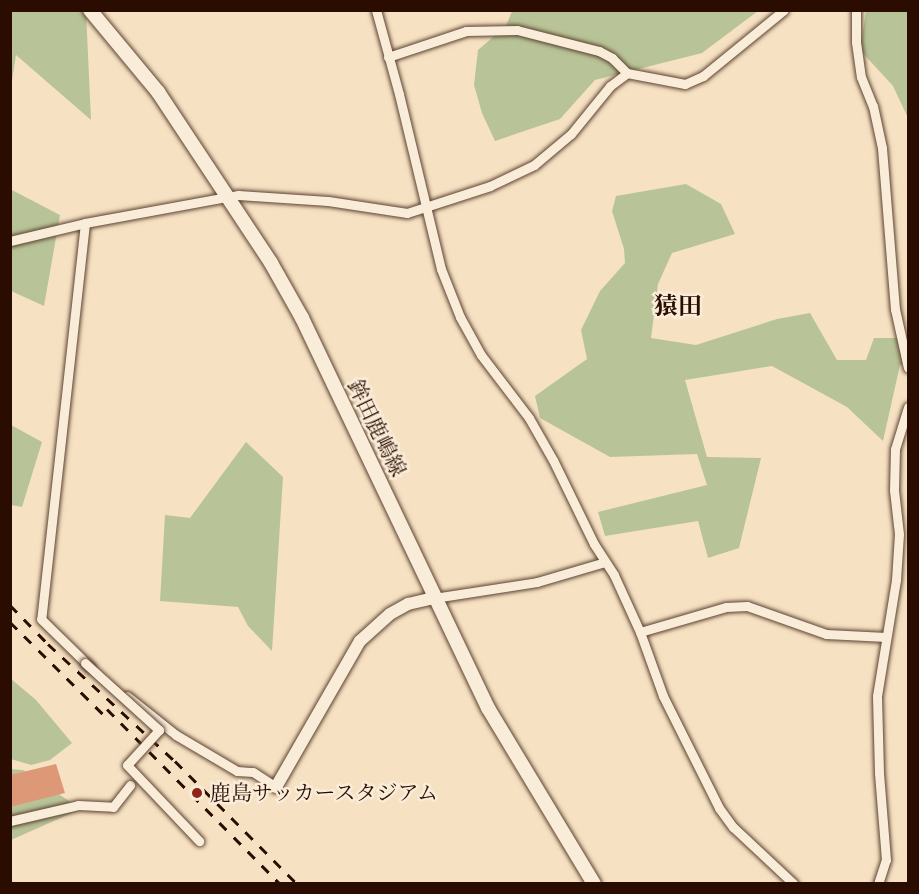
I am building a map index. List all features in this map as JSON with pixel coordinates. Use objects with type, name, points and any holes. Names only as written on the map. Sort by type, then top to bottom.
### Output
[{"type":"main road","name":"鉾田鹿嶋線","points":[[92,11],[158,92],[271,262],[302,318],[434,598],[493,716],[594,884]]},
{"type":"street","points":[[376,10],[441,269],[460,317],[481,355],[529,418],[605,561],[640,632],[663,696],[719,808],[733,827],[794,884]]},
{"type":"street","points":[[388,57],[466,31],[518,30],[599,51],[612,58],[627,73],[670,83],[685,84],[703,76],[784,10]]},
{"type":"street","points":[[856,10],[856,42],[861,77],[873,106],[882,148],[895,309],[909,368]]},
{"type":"street","points":[[10,241],[85,223],[250,195],[328,201],[407,213],[490,186],[534,165],[571,134],[610,87],[627,73]]},
{"type":"street","points":[[85,223],[41,619],[85,663],[159,730],[127,765],[200,841]]},
{"type":"street","points":[[878,884],[886,860],[879,773],[877,696],[896,580],[899,534],[894,490],[895,449],[909,407]]},
{"type":"street","points":[[85,663],[176,735],[237,771],[253,772],[276,788],[360,641],[397,610],[434,598],[537,582],[605,561]]},
{"type":"street","points":[[640,632],[726,607],[747,606],[826,634],[886,637]]},
{"type":"street","points":[[10,820],[78,805],[113,807],[130,786]]},
{"type":"green space","points":[[11,11],[86,11],[91,120],[16,55],[11,87]]},
{"type":"green space","points":[[512,11],[758,11],[702,53],[595,80],[560,119],[495,141],[482,113],[474,85],[478,50],[506,26]]},
{"type":"green space","points":[[866,11],[908,11],[908,118],[893,86],[860,50]]},
{"type":"green space","points":[[686,184],[721,204],[735,234],[672,253],[658,284],[651,338],[696,345],[777,319],[810,313],[837,360],[866,360],[874,338],[908,338],[908,363],[900,365],[883,441],[847,407],[772,366],[685,380],[707,457],[761,458],[739,548],[708,558],[698,521],[605,536],[598,512],[707,485],[697,454],[610,457],[540,418],[535,396],[587,359],[581,330],[600,291],[625,263],[624,249],[612,211],[616,196]]},
{"type":"green space","points":[[10,189],[60,215],[44,306],[11,291]]},
{"type":"green space","points":[[11,425],[42,442],[22,507],[11,505]]},
{"type":"green space","points":[[246,442],[283,477],[272,651],[248,626],[238,607],[160,601],[165,515],[190,518]]},
{"type":"green space","points":[[10,678],[36,700],[72,743],[50,760],[31,765],[11,759]]},
{"type":"green space","points":[[10,769],[23,770],[81,809],[11,840]]},
{"type":"building","points":[[56,764],[65,793],[10,807],[10,775]]},
{"type":"railway","points":[[10,605],[48,644],[175,761],[297,884]]},
{"type":"railway","points":[[10,622],[108,719]]},
{"type":"railway","points":[[107,709],[280,884]]},
{"type":"place","name":"鹿島サッカースタジアム","points":[[197,793]]},
{"type":"district","name":"猿田","points":[[678,306]]}]
